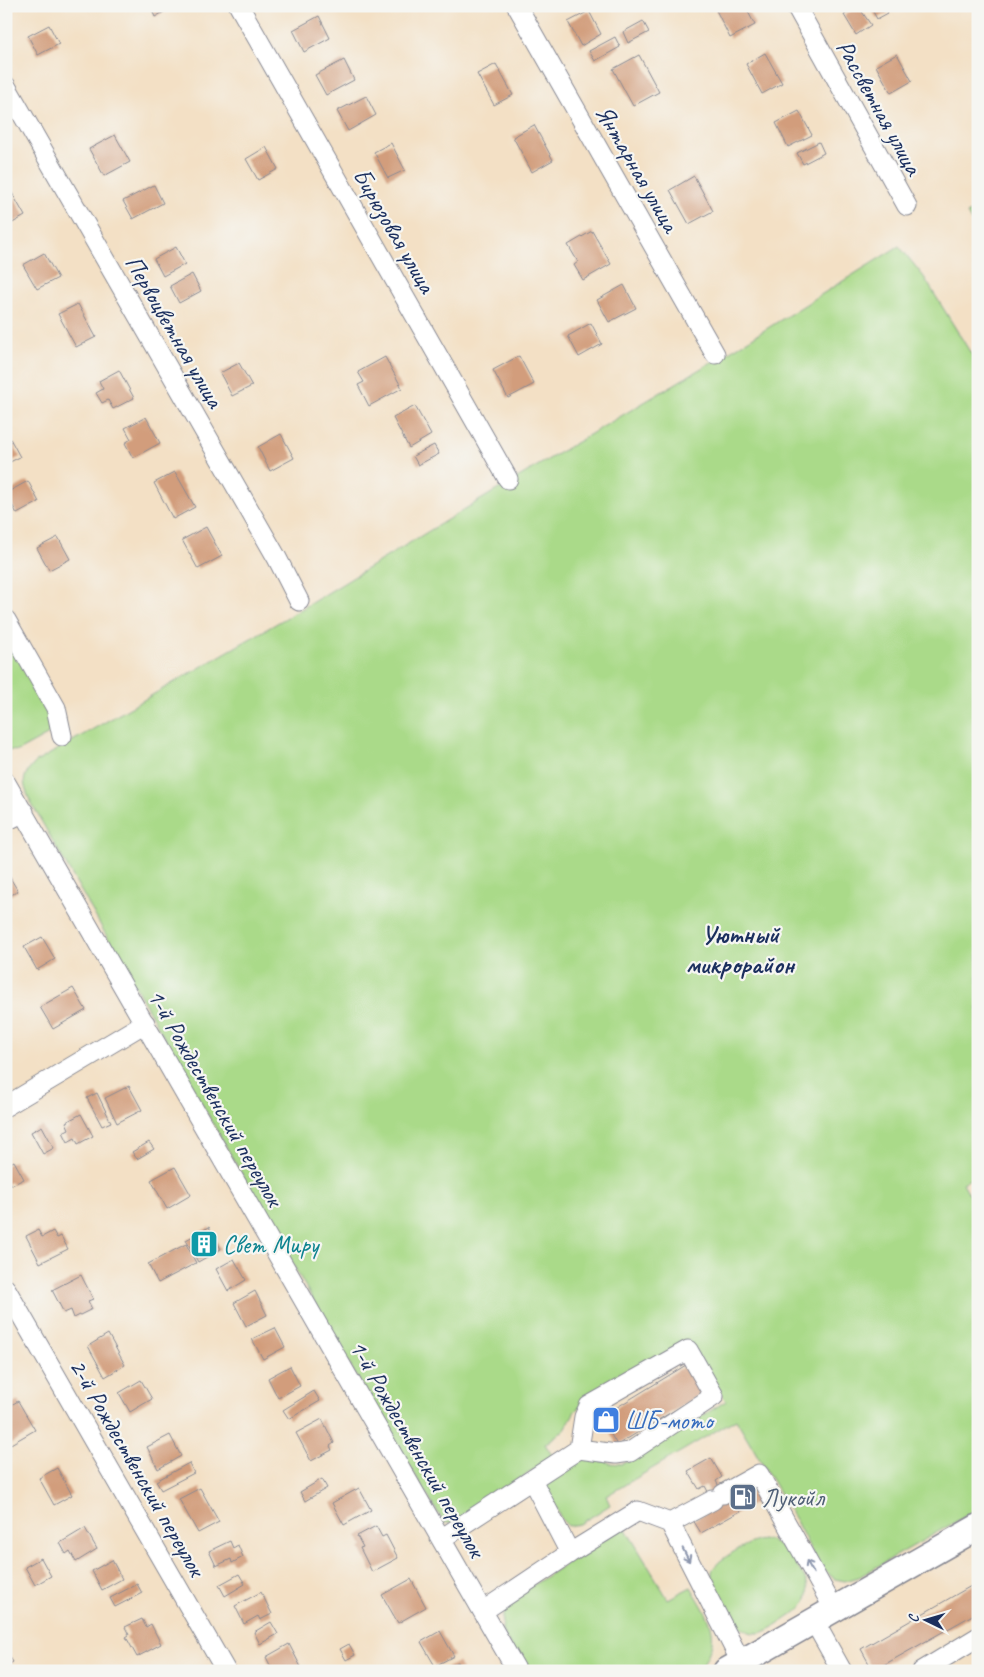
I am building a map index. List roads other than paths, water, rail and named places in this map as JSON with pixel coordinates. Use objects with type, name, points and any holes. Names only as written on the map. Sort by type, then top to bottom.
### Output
[{"type":"main road","points":[[734,1667],[978,1527]]},
{"type":"street","name":"Бирюзовая улица","points":[[239,6],[508,479]]},
{"type":"street","name":"Янтарная улица","points":[[517,6],[715,354]]},
{"type":"street","name":"Рассветная улица","points":[[796,6],[907,206]]},
{"type":"street","name":"Первоцветная улица","points":[[6,86],[277,558],[299,601]]},
{"type":"street","points":[[6,620],[56,708],[62,736]]},
{"type":"street","name":"1-й Рождественский переулок","points":[[6,783],[517,1671]]},
{"type":"street","points":[[6,821],[24,812]]},
{"type":"street","points":[[6,1106],[145,1023]]},
{"type":"street","name":"2-й Рождественский переулок","points":[[6,1289],[226,1671]]},
{"type":"street","points":[[442,1539],[579,1449],[616,1454],[630,1452],[714,1396],[688,1350],[589,1406],[584,1417],[579,1449]]},
{"type":"street","points":[[670,1523],[758,1474],[824,1615],[842,1671]]},
{"type":"street","points":[[532,1480],[570,1553]]},
{"type":"street","points":[[483,1611],[570,1553],[638,1511],[670,1523],[734,1667]]},
{"type":"street","points":[[922,1671],[978,1637]]},
{"type":"place","name":"Свет Миру","points":[[204,1244]]},
{"type":"place","name":"ШБ-мото","points":[[606,1420]]},
{"type":"place","name":"Лукойл","points":[[743,1497]]},
{"type":"district","name":"Уютный микрорайон","points":[[740,949]]}]
